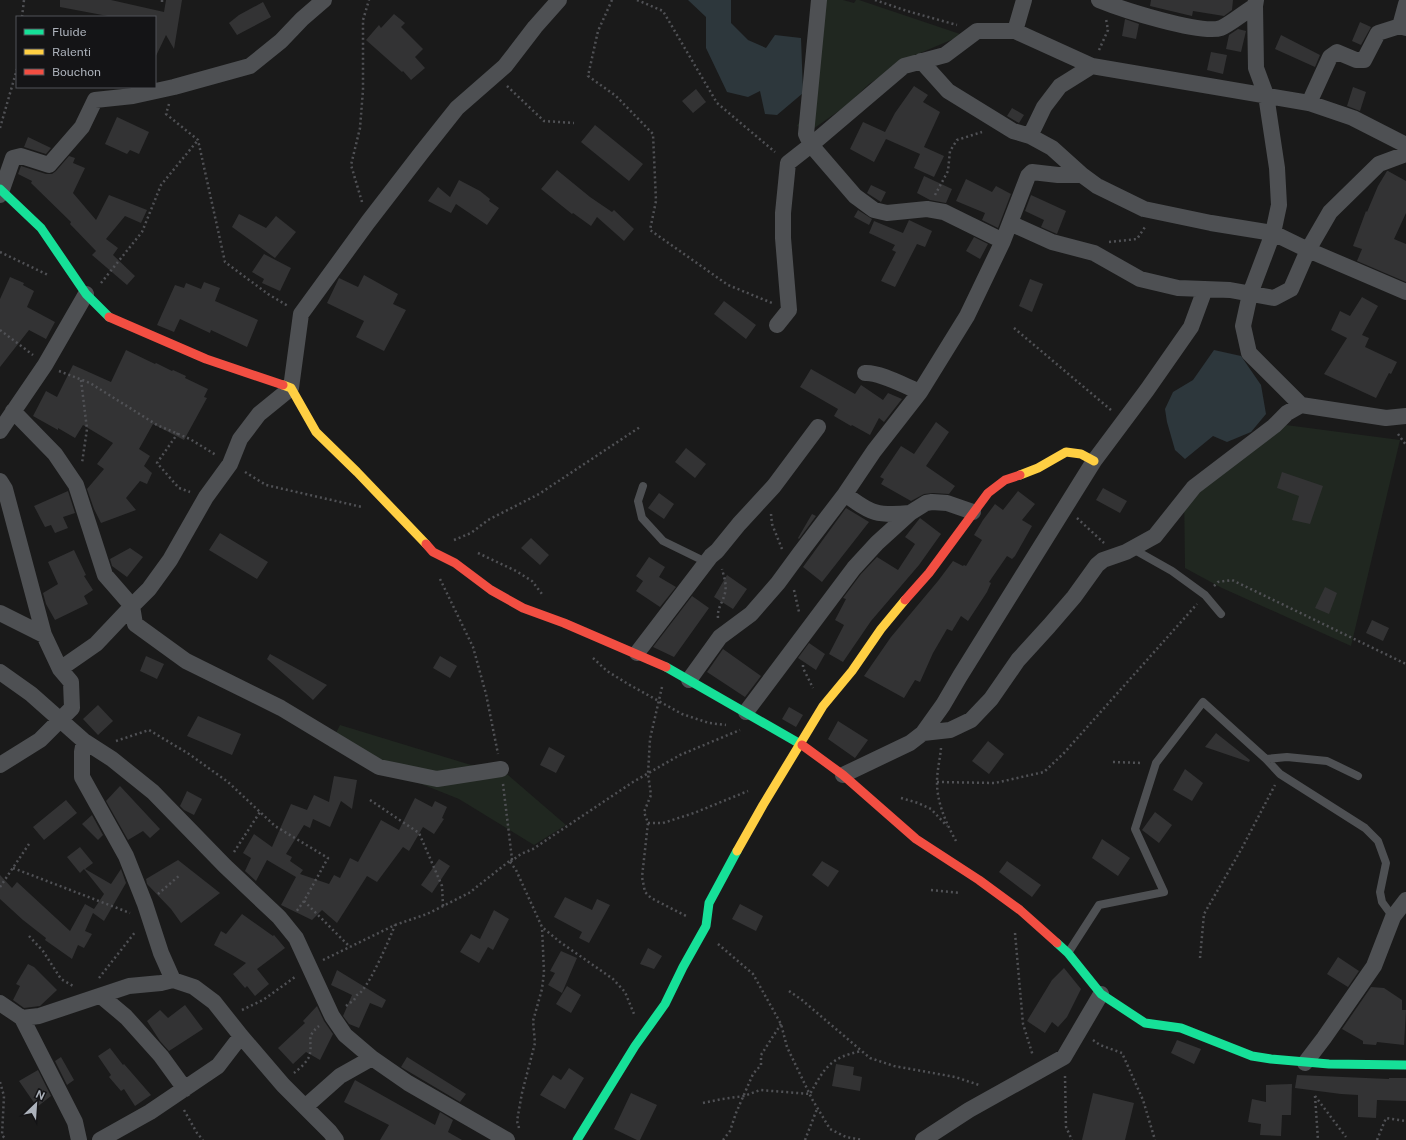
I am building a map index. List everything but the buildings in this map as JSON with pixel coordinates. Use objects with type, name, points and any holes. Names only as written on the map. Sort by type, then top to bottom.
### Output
[{"type":"street","points":[[291,388],[206,359],[111,319],[86,294],[41,228],[1,192],[13,158],[21,156],[49,165],[56,155],[82,127],[95,100],[133,96],[174,87],[250,66],[281,41],[302,19],[324,0]]},
{"type":"street","points":[[559,0],[535,27],[505,66],[457,108],[368,222],[301,314],[291,388],[316,432],[357,472],[433,552],[455,563],[491,590],[523,608],[564,622],[667,667],[800,744],[843,775],[916,839],[979,880],[1020,910],[1068,953],[1101,994],[1145,1022],[1181,1028],[1252,1056],[1305,1063],[1406,1065]]},
{"type":"street","points":[[819,0],[806,134],[811,145],[855,196],[874,210],[887,214],[927,209],[944,212],[1003,241]]},
{"type":"street","points":[[1015,32],[1024,0]]},
{"type":"street","points":[[1101,1],[1156,19],[1202,29],[1221,28],[1255,3]]},
{"type":"street","points":[[1255,3],[1256,68],[1266,96],[1277,176],[1279,204],[1273,233],[1250,294],[1243,326],[1249,353],[1301,404],[1386,418],[1406,416]]},
{"type":"street","points":[[1309,104],[1330,57],[1337,52],[1356,60],[1364,60],[1378,33],[1403,27],[1406,4]]},
{"type":"street","points":[[777,325],[789,310],[783,238],[783,213],[788,163],[904,66],[945,55],[977,31],[1015,32],[1092,66],[1309,104],[1353,118],[1406,145]]},
{"type":"street","points":[[921,61],[948,91],[1012,131],[1030,136],[1052,148],[1082,175],[1097,186],[1144,209],[1211,223],[1273,233],[1308,250],[1406,292]]},
{"type":"street","points":[[1030,136],[1044,107],[1060,86],[1092,66]]},
{"type":"street","points":[[1010,223],[1052,242],[1094,253],[1140,279],[1178,288],[1230,290],[1274,298],[1292,289],[1308,250],[1330,212],[1379,164],[1406,154]]},
{"type":"street","points":[[689,680],[720,637],[751,614],[778,583],[845,494],[874,451],[920,392],[967,316],[1003,241],[1028,176],[1032,172],[1058,175],[1082,175]]},
{"type":"street","points":[[843,775],[910,743],[923,733],[943,705],[1094,461],[1191,327],[1204,289]]},
{"type":"street","points":[[0,431],[45,365],[86,294]]},
{"type":"street","points":[[865,373],[870,373],[885,378],[920,392]]},
{"type":"street","points":[[60,669],[96,644],[149,590],[170,560],[206,497],[230,464],[240,439],[259,414],[291,388]]},
{"type":"street","points":[[923,733],[950,730],[965,723],[977,714],[990,699],[1018,660],[1059,615],[1097,565],[1103,560],[1126,552],[1155,536],[1194,486],[1274,426],[1287,413],[1301,404]]},
{"type":"street","points":[[13,411],[55,454],[76,485],[105,575],[132,606],[135,624],[186,661],[281,708],[379,767],[437,779],[501,769]]},
{"type":"street","points":[[637,654],[712,557],[790,465],[818,427]]},
{"type":"street","points":[[577,1140],[613,1081],[665,1004],[683,967],[706,926],[709,903],[763,805],[822,706],[852,671],[881,629],[913,591],[930,574],[988,493],[1005,480],[1038,468],[1066,452],[1081,454],[1094,461]]},
{"type":"street","points":[[0,481],[5,489],[44,635],[60,669],[71,682],[72,708],[40,740],[0,765]]},
{"type":"street","points":[[845,494],[860,506],[877,514],[894,515],[910,513]]},
{"type":"street","points":[[746,712],[854,568],[877,543],[910,513],[926,503],[932,502],[947,503],[973,512]]},
{"type":"street","points":[[0,613],[44,635]]},
{"type":"street","points":[[0,672],[31,694],[84,741],[112,758],[153,792],[225,866],[279,917],[296,938],[332,1016],[345,1035],[372,1058],[408,1083],[514,1136]]},
{"type":"street","points":[[84,741],[82,752],[82,777],[126,856],[161,953],[173,980]]},
{"type":"street","points":[[1305,1063],[1374,966],[1393,918],[1406,900]]},
{"type":"street","points":[[22,1018],[39,1016],[89,997],[129,986],[161,983],[173,980],[194,987],[214,1002],[283,1085],[330,1132],[336,1140]]},
{"type":"street","points":[[923,1140],[969,1110],[1064,1057],[1101,994]]},
{"type":"street","points":[[89,997],[126,1017],[161,1056],[180,1092]]},
{"type":"street","points":[[0,1003],[22,1018],[75,1122],[80,1140]]},
{"type":"street","points":[[100,1140],[150,1112],[218,1066],[241,1036]]},
{"type":"street","points":[[305,1107],[340,1076],[372,1058]]},
{"type":"lane","points":[[643,486],[638,501],[642,518],[664,541],[712,557]]},
{"type":"lane","points":[[1126,552],[1172,571],[1205,595],[1221,614]]},
{"type":"lane","points":[[1068,953],[1099,905],[1164,892],[1134,829],[1156,763],[1203,702],[1281,774],[1365,828],[1378,841],[1386,863],[1380,892],[1382,902],[1393,918]]},
{"type":"lane","points":[[1266,759],[1287,757],[1327,761],[1358,776]]},
{"type":"path","points":[[22,16],[24,0]]},
{"type":"path","points":[[368,222],[351,166],[360,128],[363,90],[363,20],[369,0]]},
{"type":"path","points":[[612,0],[598,30],[588,76],[616,96],[653,134],[656,200],[650,230],[728,285],[789,310]]},
{"type":"path","points":[[637,0],[663,11],[717,103],[788,163]]},
{"type":"path","points":[[875,0],[907,11],[977,31]]},
{"type":"path","points":[[1092,66],[1108,30],[1101,1]]},
{"type":"path","points":[[0,128],[16,72]]},
{"type":"path","points":[[495,75],[544,121],[574,123]]},
{"type":"path","points":[[174,87],[166,114],[198,140],[225,262],[268,294],[301,314]]},
{"type":"path","points":[[927,209],[948,171],[950,151],[957,140],[984,132]]},
{"type":"path","points":[[86,294],[102,282],[142,232],[161,185],[198,140]]},
{"type":"path","points":[[1084,250],[1091,243],[1137,239],[1154,211]]},
{"type":"path","points":[[0,252],[53,277]]},
{"type":"path","points":[[1014,328],[1124,421]]},
{"type":"path","points":[[0,330],[45,365],[90,384],[157,425],[190,439],[266,485],[369,509]]},
{"type":"path","points":[[76,485],[83,460],[87,429],[81,380]]},
{"type":"path","points":[[433,552],[453,540],[471,533],[488,520],[539,494],[640,426]]},
{"type":"path","points":[[178,433],[157,463],[179,488],[206,497]]},
{"type":"path","points":[[767,493],[772,524],[789,569],[801,617],[803,668],[822,706]]},
{"type":"path","points":[[1064,508],[1126,552]]},
{"type":"path","points":[[712,557],[726,581],[725,592],[718,612],[720,637]]},
{"type":"path","points":[[438,574],[473,647],[486,694],[501,769],[511,860],[542,927],[544,972],[542,989],[533,1021],[535,1043],[522,1093],[514,1136]]},
{"type":"path","points":[[937,782],[995,783],[1044,772],[1064,753],[1218,582],[1232,580],[1406,664]]},
{"type":"path","points":[[591,656],[607,671],[682,714],[709,723],[733,725]]},
{"type":"path","points":[[667,667],[650,739],[648,774],[651,795],[644,812],[648,822],[642,877],[646,892],[651,898],[706,926]]},
{"type":"path","points":[[226,1017],[263,1000],[310,966],[395,925],[427,914],[469,893],[511,860],[533,849],[633,782],[680,755],[734,734],[760,720]]},
{"type":"path","points":[[116,742],[149,730],[189,754],[228,782],[275,826],[328,858],[304,901],[286,926]]},
{"type":"path","points":[[944,731],[937,782],[939,801],[948,827],[958,843]]},
{"type":"path","points":[[1113,762],[1156,763]]},
{"type":"path","points":[[1200,958],[1204,914],[1242,848],[1281,774]]},
{"type":"path","points":[[648,822],[663,823],[723,802],[749,791]]},
{"type":"path","points":[[370,800],[419,833],[442,886],[443,906]]},
{"type":"path","points":[[225,866],[260,812]]},
{"type":"path","points":[[0,887],[29,844]]},
{"type":"path","points":[[13,868],[146,913]]},
{"type":"path","points":[[29,936],[43,951],[61,979],[89,997],[146,913],[180,875]]},
{"type":"path","points":[[304,901],[350,947]]},
{"type":"path","points":[[542,927],[560,942],[613,979],[625,992],[633,1013],[647,1030]]},
{"type":"path","points":[[1015,931],[1023,1024],[1038,1072]]},
{"type":"path","points":[[717,943],[753,974],[781,1024],[787,1047],[817,1108],[830,1129],[846,1137],[863,1140]]},
{"type":"path","points":[[789,991],[802,1000],[870,1058],[894,1066],[955,1077],[979,1085]]},
{"type":"path","points":[[723,1140],[730,1131],[753,1074],[760,1065],[761,1055],[781,1024]]},
{"type":"path","points":[[1079,1032],[1100,1045],[1122,1053],[1143,1100],[1155,1140]]},
{"type":"path","points":[[810,1094],[823,1071],[832,1062],[845,1055],[862,1051]]},
{"type":"path","points":[[1064,1057],[1066,1127],[1072,1140]]},
{"type":"path","points":[[0,1082],[4,1096],[2,1135],[6,1140]]},
{"type":"path","points":[[703,1103],[722,1098],[744,1096],[760,1090],[810,1094]]},
{"type":"path","points":[[180,1092],[197,1133],[203,1140]]},
{"type":"path","points":[[1318,1140],[1315,1096],[1346,1137]]},
{"type":"path","points":[[805,1140],[817,1108]]},
{"type":"path","points":[[1377,1140],[1386,1118],[1406,1121]]},
{"type":"shaded area","points":[[688,0],[731,0],[731,23],[748,40],[766,48],[775,35],[801,38],[803,93],[777,115],[765,114],[760,91],[748,97],[727,92],[706,48],[706,17]]},
{"type":"shaded area","points":[[821,0],[843,0],[854,3],[856,0],[859,0],[963,35],[913,56],[869,84],[846,106],[810,131],[797,126],[812,98]]},
{"type":"shaded area","points":[[1214,350],[1241,356],[1261,385],[1266,414],[1251,432],[1227,442],[1213,436],[1185,459],[1175,450],[1165,409],[1173,392],[1193,380]]},
{"type":"shaded area","points":[[1286,425],[1400,440],[1351,646],[1222,588],[1185,568],[1184,488]]},
{"type":"shaded area","points":[[340,725],[471,765],[501,769],[566,825],[534,845],[459,799],[329,747]]},
{"type":"traffic: fast","points":[[0,189],[41,228],[86,294],[109,317]]},
{"type":"traffic: fast","points":[[666,667],[802,745]]},
{"type":"traffic: fast","points":[[577,1140],[635,1046],[665,1004],[683,967],[706,926],[709,903],[737,851]]},
{"type":"traffic: fast","points":[[1057,943],[1068,953],[1101,994],[1145,1023],[1181,1028],[1252,1056],[1329,1064],[1406,1065]]},
{"type":"traffic: slow","points":[[283,385],[291,388],[316,432],[357,472],[426,544]]},
{"type":"traffic: slow","points":[[1020,475],[1038,468],[1066,452],[1081,454],[1094,461]]},
{"type":"traffic: slow","points":[[737,851],[823,706],[852,671],[881,629],[905,600]]},
{"type":"traffic: jam","points":[[109,317],[206,359],[283,385]]},
{"type":"traffic: jam","points":[[905,600],[929,573],[988,493],[1005,480],[1020,475]]},
{"type":"traffic: jam","points":[[426,544],[433,552],[455,563],[491,590],[523,608],[564,623],[666,667]]},
{"type":"traffic: jam","points":[[802,745],[843,775],[916,839],[979,880],[1020,910],[1057,943]]}]
